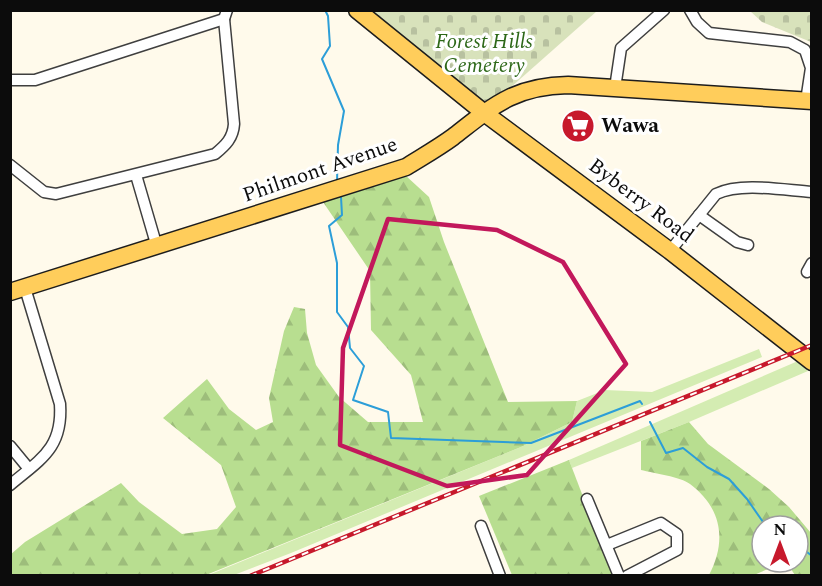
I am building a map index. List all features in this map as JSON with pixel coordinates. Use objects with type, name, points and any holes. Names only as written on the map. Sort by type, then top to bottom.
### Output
[{"type":"main road","name":"Byberry Road","points":[[357,10],[483,112],[670,251],[812,362]]},
{"type":"main road","name":"Philmont Avenue","points":[[18,290],[406,166],[451,139],[483,112],[507,98],[544,87],[568,85],[809,101]]},
{"type":"street","points":[[615,88],[621,48],[664,10]]},
{"type":"street","points":[[690,10],[697,22],[709,33],[790,42],[805,50],[811,68],[809,101]]},
{"type":"street","points":[[10,80],[34,80],[226,15],[234,124],[227,145],[215,154],[56,194],[44,192],[10,165]]},
{"type":"street","points":[[136,175],[157,247]]},
{"type":"street","points":[[670,251],[716,194],[725,190],[738,188],[812,192]]},
{"type":"street","points":[[699,215],[737,242],[748,245]]},
{"type":"street","points":[[10,485],[50,451],[61,416],[60,404],[18,290]]},
{"type":"street","points":[[10,446],[29,469]]},
{"type":"street","points":[[587,499],[619,576]]},
{"type":"street","points":[[607,545],[661,523],[677,534],[677,550],[627,576]]},
{"type":"street","points":[[481,526],[500,576]]},
{"type":"highlighted area","points":[[388,219],[497,230],[563,262],[626,364],[527,475],[447,486],[340,445],[343,348]]},
{"type":"green space","name":"Forest Hills Cemetery","points":[[356,11],[597,11],[483,112]]},
{"type":"green space","points":[[750,11],[811,11],[811,42],[762,22]]},
{"type":"green space","points":[[405,175],[429,197],[444,242],[508,402],[577,401],[572,422],[521,447],[206,575],[11,575],[10,555],[25,542],[121,483],[139,502],[182,534],[217,529],[236,507],[221,465],[163,418],[207,379],[229,409],[256,430],[273,422],[269,398],[284,331],[294,307],[305,309],[307,333],[316,365],[339,397],[368,422],[423,422],[411,375],[371,330],[370,271],[323,202]]},
{"type":"green space","points":[[759,349],[762,357],[291,553],[234,575],[206,576],[521,447],[572,422],[577,401],[605,390],[652,392]]},
{"type":"green space","points":[[798,361],[808,371],[689,422],[572,468],[569,460]]},
{"type":"green space","points":[[689,422],[708,444],[769,489],[789,507],[795,514],[750,514],[750,574],[756,574],[709,575],[718,550],[718,526],[715,514],[701,493],[690,484],[674,477],[641,470],[641,441]]},
{"type":"green space","points":[[569,460],[613,575],[512,575],[479,496]]},
{"type":"green space","points":[[810,532],[811,575],[795,575],[810,574]]},
{"type":"waterway","points":[[325,10],[328,16],[330,46],[322,59],[344,111],[338,145],[337,182]]},
{"type":"waterway","points":[[341,197],[342,215],[329,226],[337,263],[337,312],[348,327],[350,348],[364,366],[353,400],[388,412],[391,438],[531,443],[640,401],[642,404]]},
{"type":"waterway","points":[[650,422],[666,453],[683,448],[707,467],[729,479],[757,514]]},
{"type":"railway","points":[[250,576],[812,345]]},
{"type":"place","name":"Wawa","points":[[578,126]]}]
